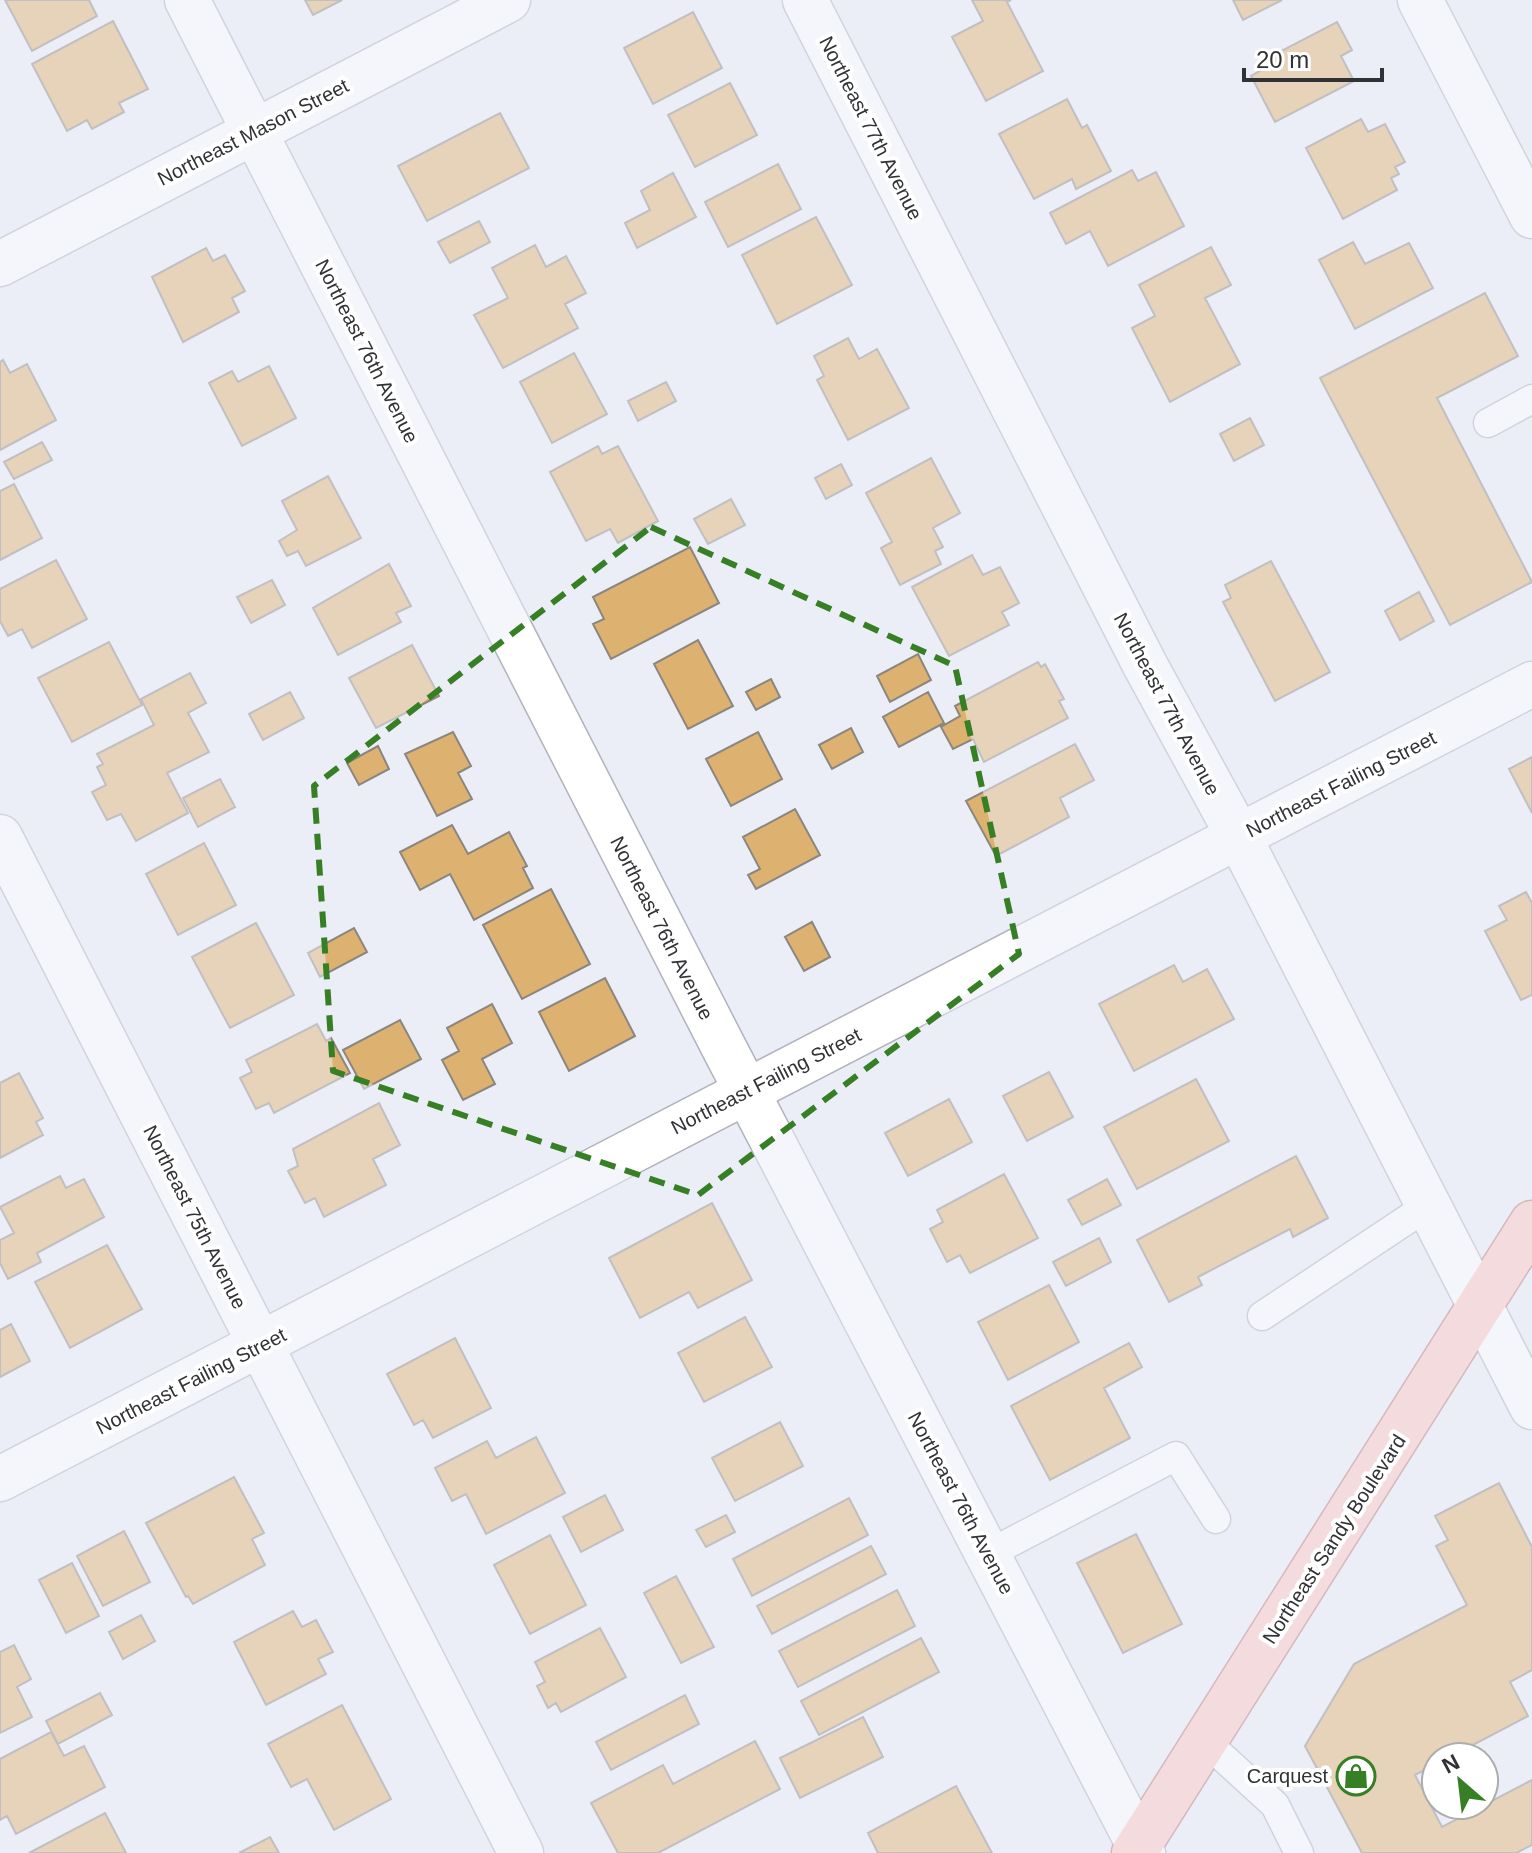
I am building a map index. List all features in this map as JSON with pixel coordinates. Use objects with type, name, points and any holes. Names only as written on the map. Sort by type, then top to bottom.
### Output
[{"type":"main road","name":"Northeast Sandy Boulevard","points":[[1139,1850],[1532,1223]]},
{"type":"street","name":"Northeast 76th Avenue","points":[[187,0],[1139,1850]]},
{"type":"street","name":"Northeast Mason Street","points":[[0,264],[508,0]]},
{"type":"street","name":"Northeast 77th Avenue","points":[[805,0],[1145,665],[1239,837],[1532,1407]]},
{"type":"street","points":[[1420,0],[1532,216]]},
{"type":"street","name":"Northeast Failing Street","points":[[0,1479],[1532,684]]},
{"type":"street","name":"Northeast 75th Avenue","points":[[0,837],[521,1853]]},
{"type":"lane","points":[[1488,423],[1532,399]]},
{"type":"lane","points":[[1262,1316],[1429,1205]]},
{"type":"lane","points":[[988,1554],[1176,1456],[1216,1519]]},
{"type":"lane","points":[[1205,1741],[1275,1805],[1299,1853]]},
{"type":"highlighted area","points":[[651,527],[955,666],[1019,954],[698,1195],[333,1071],[314,786]]},
{"type":"building","points":[[5,0],[89,0],[97,16],[32,51]]},
{"type":"building","points":[[305,0],[342,0],[313,15]]},
{"type":"building","points":[[972,0],[1011,0],[1007,2],[1043,71],[986,101],[952,37],[983,21]]},
{"type":"building","points":[[1233,0],[1282,0],[1243,20]]},
{"type":"building","points":[[693,12],[722,68],[653,104],[624,48]]},
{"type":"building","points":[[113,21],[148,89],[119,103],[124,112],[92,129],[87,120],[67,131],[32,64]]},
{"type":"building","points":[[1337,22],[1352,50],[1341,56],[1354,81],[1275,122],[1251,76],[1272,64],[1268,58]]},
{"type":"building","points":[[730,83],[757,135],[695,167],[668,115]]},
{"type":"building","points":[[1067,99],[1082,128],[1087,125],[1111,171],[1076,189],[1072,179],[1034,199],[999,134]]},
{"type":"building","points":[[500,113],[529,168],[427,221],[398,166]]},
{"type":"building","points":[[1361,119],[1368,132],[1385,124],[1405,162],[1395,167],[1399,174],[1391,178],[1397,190],[1343,219],[1306,148]]},
{"type":"building","points":[[778,164],[801,209],[728,247],[705,202]]},
{"type":"building","points":[[1132,170],[1138,181],[1156,172],[1184,226],[1108,266],[1090,231],[1066,244],[1050,213]]},
{"type":"building","points":[[673,173],[696,217],[637,248],[625,223],[650,210],[641,191]]},
{"type":"building","points":[[816,217],[852,285],[777,324],[742,255]]},
{"type":"building","points":[[479,221],[490,242],[450,263],[438,242]]},
{"type":"building","points":[[1353,242],[1365,264],[1409,243],[1433,288],[1355,329],[1319,260]]},
{"type":"building","points":[[535,245],[546,267],[566,256],[586,293],[565,304],[578,328],[503,368],[474,315],[508,298],[492,268]]},
{"type":"building","points":[[1211,247],[1231,285],[1205,298],[1240,364],[1170,402],[1132,328],[1155,316],[1139,285]]},
{"type":"building","points":[[206,248],[213,261],[225,255],[245,291],[232,298],[239,312],[183,342],[152,277]]},
{"type":"building","points":[[1485,293],[1518,356],[1437,398],[1532,582],[1450,625],[1320,378]]},
{"type":"building","points":[[848,338],[859,359],[877,349],[909,408],[848,440],[817,380],[824,376],[814,356]]},
{"type":"building","points":[[574,353],[607,414],[552,443],[520,382]]},
{"type":"building","points":[[3,360],[10,373],[27,364],[56,420],[0,450],[0,362]]},
{"type":"building","points":[[269,366],[296,418],[242,446],[209,383],[232,371],[238,382]]},
{"type":"building","points":[[666,382],[676,401],[638,421],[628,401]]},
{"type":"building","points":[[1250,418],[1264,445],[1234,461],[1220,434]]},
{"type":"building","points":[[42,442],[52,460],[14,479],[4,462]]},
{"type":"building","points":[[598,446],[602,454],[618,446],[658,521],[618,543],[610,529],[586,541],[550,472]]},
{"type":"building","points":[[931,458],[960,513],[933,528],[943,547],[935,551],[941,564],[900,585],[881,548],[892,542],[866,493]]},
{"type":"building","points":[[841,464],[852,485],[826,499],[815,478]]},
{"type":"building","points":[[328,476],[361,538],[306,566],[298,551],[287,556],[279,541],[297,530],[282,501]]},
{"type":"building","points":[[14,484],[42,538],[0,560],[0,491]]},
{"type":"building","points":[[731,499],[745,525],[708,544],[694,519]]},
{"type":"building","points":[[690,547],[719,603],[611,659],[593,624],[604,619],[593,597]]},
{"type":"building","points":[[972,555],[983,575],[1000,567],[1019,603],[1002,612],[1009,625],[949,656],[912,587]]},
{"type":"building","points":[[56,560],[87,619],[32,648],[22,629],[8,636],[0,621],[0,589]]},
{"type":"building","points":[[1271,561],[1330,672],[1275,701],[1223,602],[1231,598],[1225,585]]},
{"type":"building","points":[[389,564],[411,606],[396,613],[401,622],[338,655],[313,608]]},
{"type":"building","points":[[272,580],[285,605],[251,623],[237,597]]},
{"type":"building","points":[[1419,592],[1434,621],[1400,640],[1385,611]]},
{"type":"building","points":[[698,640],[733,706],[688,729],[654,664]]},
{"type":"building","points":[[109,642],[142,705],[72,742],[38,678]]},
{"type":"building","points":[[412,645],[439,696],[376,728],[349,678]]},
{"type":"building","points":[[918,654],[931,680],[890,702],[877,676]]},
{"type":"building","points":[[1038,662],[1041,667],[1045,664],[1064,699],[1059,701],[1068,718],[984,762],[973,739],[953,749],[941,727],[960,716],[955,706]]},
{"type":"building","points":[[190,673],[206,703],[188,713],[209,752],[167,773],[188,813],[136,841],[121,814],[107,820],[92,792],[106,785],[97,767],[103,764],[97,754],[154,725],[141,699]]},
{"type":"building","points":[[771,679],[780,697],[756,710],[746,692]]},
{"type":"building","points":[[290,692],[304,718],[263,740],[249,714]]},
{"type":"building","points":[[928,692],[944,723],[899,747],[883,717]]},
{"type":"building","points":[[851,728],[863,752],[832,769],[819,745]]},
{"type":"building","points":[[453,732],[471,766],[458,773],[472,799],[437,816],[405,754]]},
{"type":"building","points":[[758,732],[782,779],[731,806],[706,759]]},
{"type":"building","points":[[1075,744],[1094,780],[1060,798],[1069,817],[996,856],[966,801]]},
{"type":"building","points":[[378,746],[389,769],[359,785],[347,763]]},
{"type":"building","points":[[1532,757],[1532,813],[1509,769]]},
{"type":"building","points":[[220,779],[235,807],[198,827],[183,798]]},
{"type":"building","points":[[795,809],[820,855],[756,889],[748,875],[760,869],[743,837]]},
{"type":"building","points":[[452,825],[468,854],[509,832],[527,866],[523,868],[533,888],[474,920],[450,874],[420,890],[400,852]]},
{"type":"building","points":[[204,843],[236,905],[178,935],[146,874]]},
{"type":"building","points":[[551,889],[590,964],[522,999],[483,925]]},
{"type":"building","points":[[1526,892],[1532,903],[1532,995],[1521,1000],[1485,931],[1507,920],[1499,906]]},
{"type":"building","points":[[812,922],[830,957],[804,971],[785,937]]},
{"type":"building","points":[[256,923],[294,995],[230,1028],[192,957]]},
{"type":"building","points":[[354,928],[367,952],[320,977],[308,953]]},
{"type":"building","points":[[1174,965],[1183,982],[1207,969],[1234,1019],[1134,1071],[1099,1004]]},
{"type":"building","points":[[605,978],[635,1036],[569,1071],[539,1012]]},
{"type":"building","points":[[492,1004],[512,1043],[482,1059],[495,1084],[463,1100],[442,1060],[459,1051],[447,1028]]},
{"type":"building","points":[[400,1020],[421,1059],[364,1089],[343,1050]]},
{"type":"building","points":[[317,1024],[326,1041],[331,1038],[350,1073],[274,1113],[269,1103],[256,1109],[240,1078],[252,1072],[246,1060]]},
{"type":"building","points":[[1049,1072],[1073,1117],[1027,1141],[1003,1096]]},
{"type":"building","points":[[19,1073],[43,1118],[36,1122],[43,1135],[0,1158],[0,1083]]},
{"type":"building","points":[[1196,1079],[1229,1141],[1137,1189],[1104,1127]]},
{"type":"building","points":[[949,1099],[972,1142],[908,1176],[885,1133]]},
{"type":"building","points":[[379,1103],[400,1145],[373,1159],[386,1185],[324,1217],[315,1198],[305,1203],[288,1171],[298,1166],[293,1149]]},
{"type":"building","points":[[1296,1156],[1328,1218],[1293,1237],[1290,1229],[1198,1277],[1202,1285],[1169,1302],[1137,1240]]},
{"type":"building","points":[[1004,1174],[1038,1238],[970,1273],[960,1255],[947,1262],[930,1229],[943,1222],[937,1210]]},
{"type":"building","points":[[60,1176],[66,1188],[84,1179],[104,1217],[37,1253],[41,1262],[8,1279],[0,1263],[0,1240],[14,1233],[0,1207]]},
{"type":"building","points":[[1107,1179],[1121,1205],[1082,1225],[1068,1200]]},
{"type":"building","points":[[712,1203],[752,1280],[698,1308],[689,1292],[640,1318],[609,1258]]},
{"type":"building","points":[[1099,1238],[1111,1262],[1066,1286],[1053,1262]]},
{"type":"building","points":[[107,1245],[142,1309],[70,1348],[35,1282]]},
{"type":"building","points":[[1049,1285],[1079,1342],[1008,1380],[978,1322]]},
{"type":"building","points":[[745,1317],[772,1367],[704,1402],[678,1353]]},
{"type":"building","points":[[11,1324],[30,1361],[0,1377],[0,1330]]},
{"type":"building","points":[[455,1338],[491,1408],[433,1438],[423,1420],[414,1425],[387,1374]]},
{"type":"building","points":[[1129,1343],[1142,1367],[1104,1388],[1130,1438],[1050,1480],[1011,1406]]},
{"type":"building","points":[[780,1422],[803,1466],[735,1501],[712,1458]]},
{"type":"building","points":[[536,1437],[565,1493],[486,1534],[466,1494],[452,1501],[435,1468],[487,1441],[496,1458]]},
{"type":"building","points":[[234,1477],[264,1533],[252,1539],[265,1565],[193,1604],[186,1597],[146,1523]]},
{"type":"building","points":[[1499,1483],[1532,1547],[1532,1670],[1510,1682],[1528,1716],[1480,1741],[1420,1741],[1420,1772],[1415,1775],[1420,1785],[1420,1821],[1439,1821],[1442,1827],[1453,1821],[1500,1821],[1500,1797],[1532,1780],[1532,1845],[1516,1853],[1362,1853],[1305,1746],[1354,1664],[1467,1605],[1436,1546],[1448,1540],[1435,1516]]},
{"type":"building","points":[[605,1495],[623,1530],[581,1552],[563,1517]]},
{"type":"building","points":[[849,1498],[868,1535],[752,1596],[733,1559]]},
{"type":"building","points":[[726,1515],[735,1532],[706,1547],[696,1530]]},
{"type":"building","points":[[124,1531],[150,1582],[103,1606],[77,1556]]},
{"type":"building","points":[[1136,1534],[1182,1624],[1123,1653],[1077,1563]]},
{"type":"building","points":[[550,1535],[586,1605],[530,1634],[494,1565]]},
{"type":"building","points":[[871,1546],[886,1574],[772,1634],[757,1606]]},
{"type":"building","points":[[72,1563],[99,1616],[66,1633],[39,1580]]},
{"type":"building","points":[[676,1576],[714,1647],[681,1663],[644,1593]]},
{"type":"building","points":[[897,1590],[915,1626],[798,1687],[779,1651]]},
{"type":"building","points":[[293,1611],[302,1627],[316,1620],[333,1652],[318,1659],[326,1674],[266,1705],[234,1642]]},
{"type":"building","points":[[141,1615],[155,1641],[123,1659],[109,1632]]},
{"type":"building","points":[[600,1628],[626,1677],[561,1712],[556,1703],[548,1708],[537,1686],[545,1682],[535,1662]]},
{"type":"building","points":[[921,1638],[939,1672],[819,1735],[801,1701]]},
{"type":"building","points":[[14,1645],[31,1679],[17,1687],[32,1717],[0,1733],[0,1652]]},
{"type":"building","points":[[100,1693],[112,1715],[58,1744],[46,1721]]},
{"type":"building","points":[[685,1695],[699,1724],[611,1770],[596,1742]]},
{"type":"building","points":[[342,1705],[391,1799],[334,1830],[307,1779],[291,1787],[268,1744]]},
{"type":"building","points":[[863,1717],[883,1757],[800,1798],[780,1758]]},
{"type":"building","points":[[51,1732],[64,1756],[84,1746],[105,1787],[16,1834],[7,1816],[0,1820],[0,1759]]},
{"type":"building","points":[[755,1741],[780,1789],[658,1853],[618,1853],[591,1803],[663,1765],[673,1784]]},
{"type":"building","points":[[956,1786],[992,1853],[878,1853],[868,1833]]},
{"type":"building","points":[[105,1813],[126,1853],[29,1853]]},
{"type":"building","points":[[270,1837],[279,1853],[239,1853]]},
{"type":"place","name":"Carquest","points":[[1356,1776]]}]
